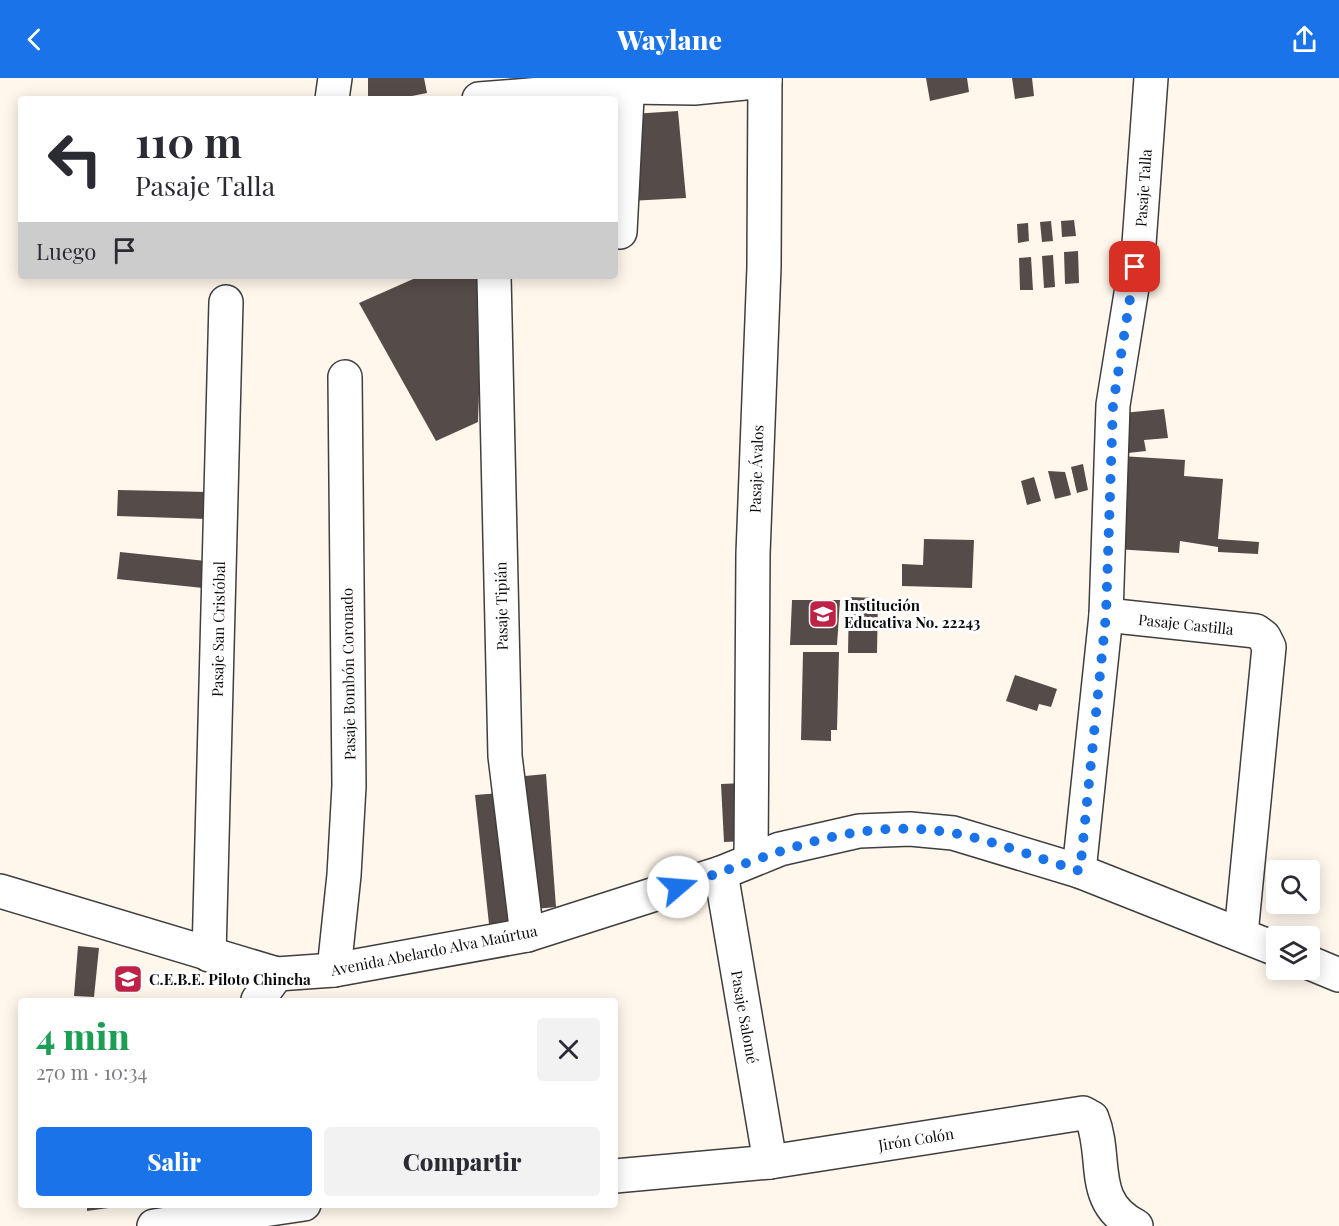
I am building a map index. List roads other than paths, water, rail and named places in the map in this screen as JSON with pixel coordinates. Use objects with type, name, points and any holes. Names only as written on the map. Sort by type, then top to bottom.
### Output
[{"type":"street","points":[[332,96],[335,78]]},
{"type":"street","name":"Pasaje Talla","points":[[1080,871],[1106,615],[1113,405],[1139,244],[1151,78]]},
{"type":"street","points":[[486,93],[629,82],[694,87],[765,80]]},
{"type":"street","name":"Pasaje Ávalos","points":[[751,860],[753,554],[764,267],[765,80]]},
{"type":"street","points":[[620,232],[629,82]]},
{"type":"street","name":"Pasaje Tipián","points":[[494,279],[505,756],[527,935]]},
{"type":"street","name":"Pasaje San Cristóbal","points":[[209,955],[226,302]]},
{"type":"street","name":"Pasaje Bombón Coronado","points":[[334,970],[344,875],[349,786],[345,377]]},
{"type":"street","name":"Pasaje Castilla","points":[[1106,615],[1256,632],[1264,637],[1269,646],[1241,934]]},
{"type":"street","name":"Avenida Abelardo Alva Maúrtua","points":[[0,891],[209,955],[283,987],[334,970],[527,935],[721,873],[780,849],[859,831],[910,829],[953,833],[1080,871],[1266,945]]},
{"type":"street","name":"Pasaje Salomé","points":[[721,873],[770,1162]]},
{"type":"street","points":[[1320,967],[1339,975]]},
{"type":"street","points":[[262,998],[283,987]]},
{"type":"street","name":"Jirón Colón","points":[[618,1176],[770,1162],[1083,1113],[1092,1118],[1095,1127],[1102,1183],[1108,1203],[1120,1218],[1136,1226]]},
{"type":"street","points":[[154,1226],[272,1213],[290,1208]]},
{"type":"street","points":[[311,1208],[312,1226]]},
{"type":"place","name":"Institución Educativa No. 22243","points":[[823,614]]},
{"type":"place","name":"C.E.B.E. Piloto Chincha","points":[[128,979]]}]
